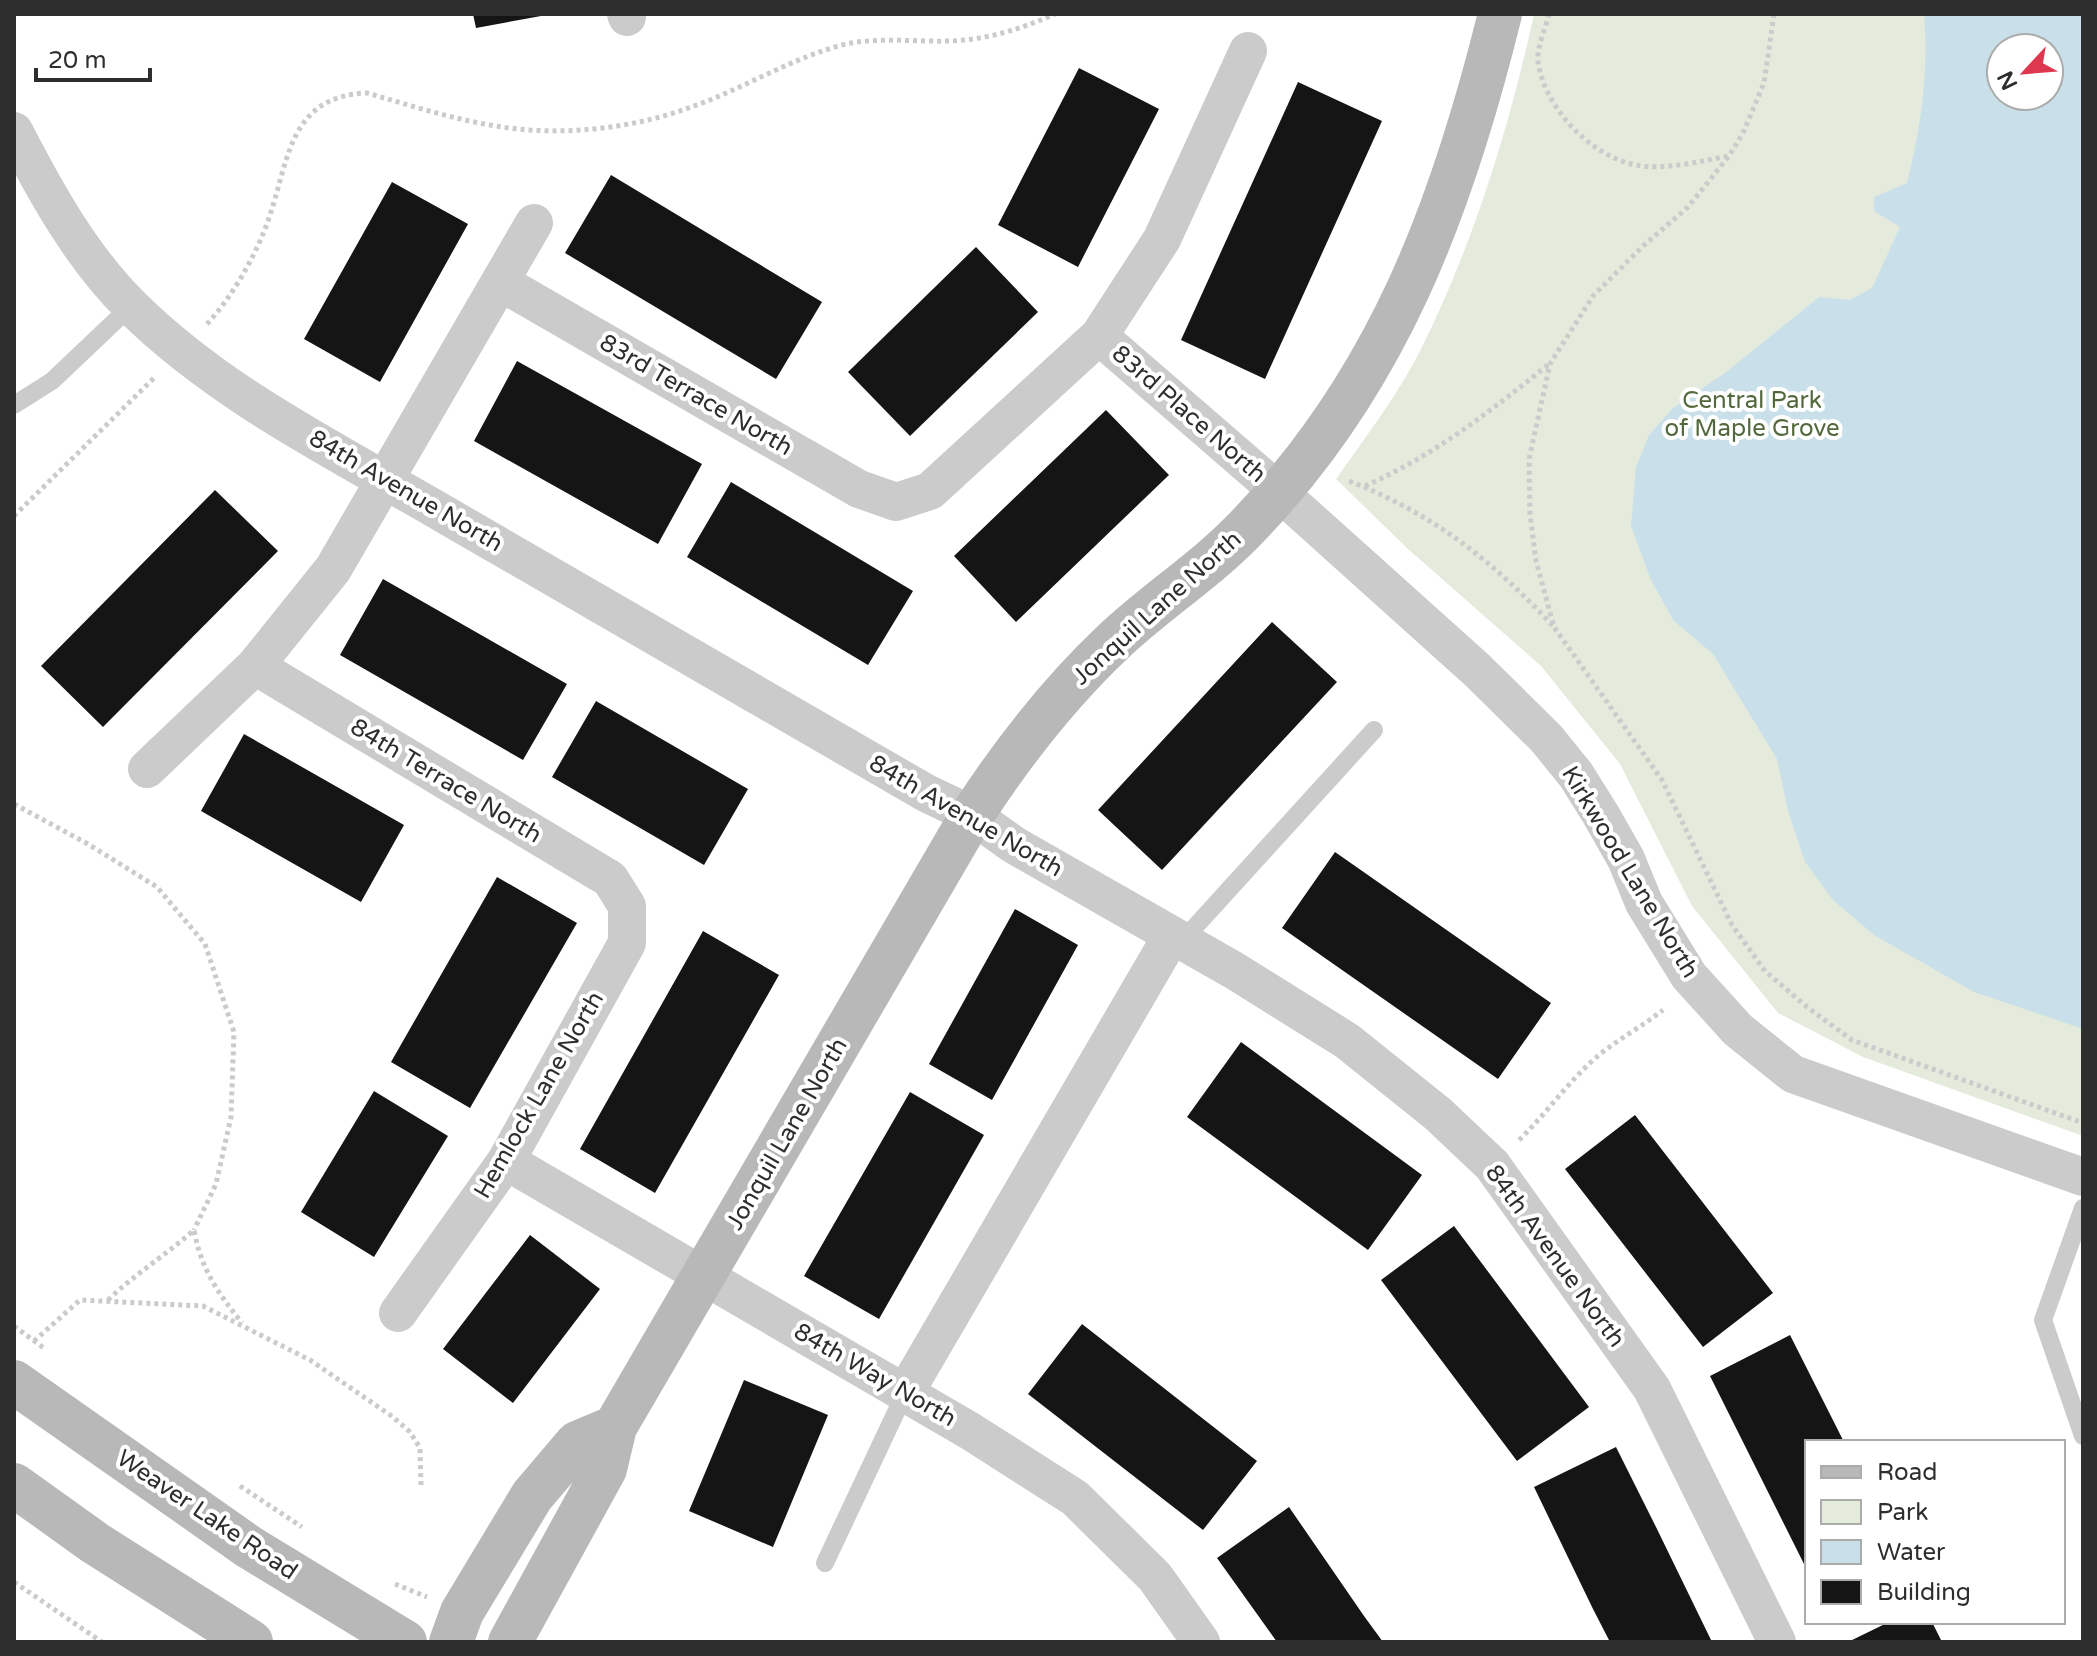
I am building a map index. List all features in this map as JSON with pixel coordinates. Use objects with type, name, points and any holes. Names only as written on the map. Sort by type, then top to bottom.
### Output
[{"type":"street","name":"Jonquil Lane North","points":[[510,1642],[605,1469],[615,1427],[972,815],[1013,755],[1076,679],[1115,640],[1245,529],[1279,492],[1349,397],[1378,350],[1409,289],[1447,201],[1500,14]]},
{"type":"street","points":[[1099,336],[1162,239],[1248,51]]},
{"type":"street","name":"84th Avenue North","points":[[18,148],[67,226],[131,306],[216,378],[384,479],[926,793],[972,815],[1014,845],[1177,937],[1347,1041],[1438,1114],[1492,1165],[1652,1389],[1777,1642]]},
{"type":"street","points":[[147,769],[255,666],[333,569],[534,223]]},
{"type":"street","name":"83rd Terrace North","points":[[500,282],[859,489],[896,502],[930,491],[1099,336]]},
{"type":"street","name":"83rd Place North","points":[[1099,336],[1279,492]]},
{"type":"street","name":"Kirkwood Lane North","points":[[1279,492],[1477,670],[1546,738],[1576,775],[1601,815],[1626,859],[1644,903],[1689,976],[1738,1030],[1793,1074],[2083,1177]]},
{"type":"street","name":"84th Terrace North","points":[[255,666],[610,879],[627,906]]},
{"type":"street","name":"Hemlock Lane North","points":[[398,1313],[506,1161],[627,943],[627,906]]},
{"type":"street","points":[[905,1393],[1177,937]]},
{"type":"street","name":"84th Way North","points":[[506,1161],[905,1393],[1075,1498],[1155,1577],[1201,1642]]},
{"type":"street","name":"Weaver Lake Road","points":[[14,1382],[249,1547],[405,1642]]},
{"type":"street","points":[[451,1642],[462,1612],[532,1496],[577,1443],[615,1427]]},
{"type":"street","points":[[14,1485],[95,1543],[251,1642]]},
{"type":"lane","points":[[14,405],[52,381],[131,306]]},
{"type":"lane","points":[[1177,937],[1374,730]]},
{"type":"lane","points":[[2083,1208],[2043,1320],[2083,1436]]},
{"type":"lane","points":[[825,1563],[905,1393]]},
{"type":"path","points":[[14,516],[182,350],[234,289],[265,229],[293,137],[306,116],[326,102],[346,94],[367,93],[497,126],[537,130],[591,128],[645,121],[691,107],[847,44],[951,41],[990,36],[1026,27],[1055,14]]},
{"type":"path","points":[[1549,14],[1537,59],[1548,94],[1559,111],[1588,140],[1606,153],[1636,166],[1698,162],[1729,156]]},
{"type":"path","points":[[1554,627],[1536,561],[1530,514],[1529,459],[1550,364],[1593,296],[1688,207],[1729,156],[1743,133],[1764,83],[1774,14]]},
{"type":"path","points":[[1364,487],[1447,441],[1550,364]]},
{"type":"path","points":[[1349,481],[1413,510],[1477,552],[1521,591],[1554,627],[1662,780],[1732,925],[1765,971],[1852,1040],[2083,1123]]},
{"type":"path","points":[[14,804],[88,844],[157,887],[205,944],[234,1032],[231,1117],[216,1184],[194,1230],[167,1254],[131,1277],[107,1301]]},
{"type":"path","points":[[1492,1165],[1533,1126],[1564,1088],[1595,1058],[1663,1010]]},
{"type":"path","points":[[194,1230],[199,1257],[245,1327]]},
{"type":"path","points":[[34,1341],[80,1300],[203,1306],[310,1360],[393,1417],[410,1432],[420,1448],[421,1485]]},
{"type":"path","points":[[14,1326],[46,1350]]},
{"type":"path","points":[[239,1485],[312,1534]]},
{"type":"path","points":[[14,1582],[102,1642]]},
{"type":"path","points":[[393,1583],[431,1598]]},
{"type":"green space","name":"Central Park of Maple Grove","points":[[1534,14],[2083,14],[2083,1136],[1863,1057],[1778,1013],[1692,906],[1620,764],[1541,666],[1408,549],[1336,479],[1420,351],[1457,270],[1501,143]]},
{"type":"water","points":[[1924,14],[2083,14],[2083,1029],[1974,992],[1874,935],[1833,900],[1805,862],[1788,811],[1777,759],[1713,654],[1673,620],[1651,580],[1631,526],[1636,467],[1649,435],[1673,408],[1725,373],[1819,297],[1850,300],[1872,288],[1900,227],[1874,211],[1874,197],[1907,183],[1923,99]]},
{"type":"building","points":[[473,14],[541,14],[541,16],[476,28]]},
{"type":"building","points":[[1079,68],[1159,109],[1078,267],[998,225]]},
{"type":"building","points":[[1298,82],[1382,121],[1265,379],[1181,340]]},
{"type":"building","points":[[611,175],[822,302],[776,379],[565,253]]},
{"type":"building","points":[[392,182],[468,224],[380,382],[304,339]]},
{"type":"building","points":[[976,247],[1038,312],[910,436],[848,372]]},
{"type":"building","points":[[517,361],[702,464],[658,544],[474,441]]},
{"type":"building","points":[[1106,410],[1169,475],[1016,622],[954,556]]},
{"type":"building","points":[[731,482],[913,591],[868,665],[687,557]]},
{"type":"building","points":[[215,490],[278,551],[103,727],[41,666]]},
{"type":"building","points":[[383,579],[567,684],[523,760],[340,655]]},
{"type":"building","points":[[1272,622],[1337,682],[1162,870],[1098,810]]},
{"type":"building","points":[[596,701],[748,789],[704,865],[552,777]]},
{"type":"building","points":[[244,734],[404,825],[361,902],[201,811]]},
{"type":"building","points":[[1335,852],[1551,1003],[1498,1079],[1282,928]]},
{"type":"building","points":[[497,877],[577,923],[470,1108],[391,1062]]},
{"type":"building","points":[[1015,909],[1078,945],[992,1100],[929,1064]]},
{"type":"building","points":[[703,931],[779,975],[655,1193],[580,1149]]},
{"type":"building","points":[[1241,1042],[1422,1175],[1368,1250],[1187,1117]]},
{"type":"building","points":[[374,1091],[448,1136],[374,1257],[301,1212]]},
{"type":"building","points":[[910,1092],[984,1135],[879,1319],[804,1276]]},
{"type":"building","points":[[1635,1115],[1773,1293],[1703,1347],[1565,1169]]},
{"type":"building","points":[[1454,1226],[1589,1407],[1517,1461],[1381,1280]]},
{"type":"building","points":[[530,1235],[600,1289],[513,1403],[443,1349]]},
{"type":"building","points":[[1082,1324],[1257,1461],[1203,1530],[1028,1394]]},
{"type":"building","points":[[1790,1335],[1843,1440],[1805,1440],[1805,1566],[1710,1376]]},
{"type":"building","points":[[744,1380],[828,1415],[773,1547],[689,1511]]},
{"type":"building","points":[[1616,1447],[1712,1642],[1610,1642],[1593,1609],[1534,1487]]},
{"type":"building","points":[[1289,1507],[1383,1642],[1277,1642],[1217,1558]]},
{"type":"building","points":[[1885,1624],[1933,1624],[1942,1642],[1848,1642]]}]
